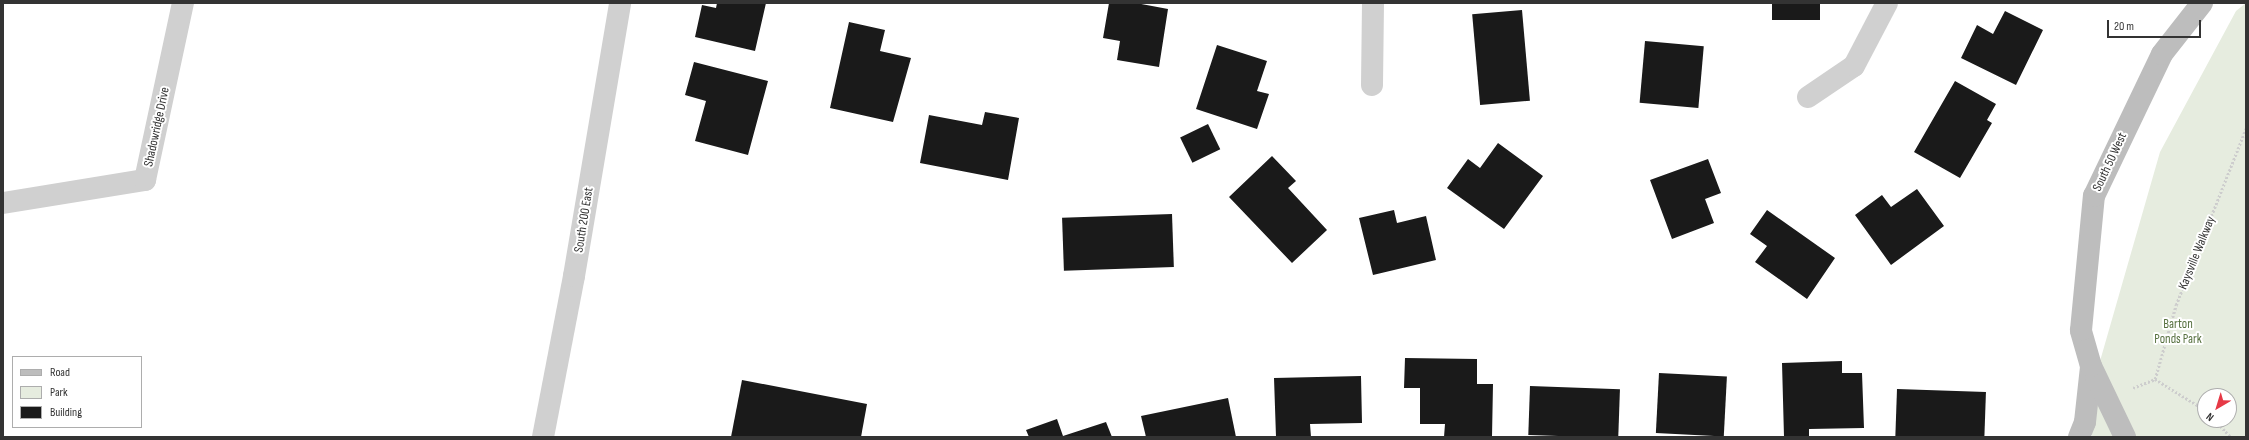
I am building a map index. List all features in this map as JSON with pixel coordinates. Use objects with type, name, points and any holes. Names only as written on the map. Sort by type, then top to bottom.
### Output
[{"type":"street","name":"Shadowridge Drive","points":[[3,203],[146,180],[183,3]]},
{"type":"street","name":"South 200 East","points":[[543,437],[574,276],[620,3]]},
{"type":"street","points":[[1372,84],[1373,3]]},
{"type":"street","points":[[1808,97],[1854,66],[1887,3]]},
{"type":"street","name":"South 50 West","points":[[2125,437],[2091,366],[2081,330],[2094,196],[2162,54],[2202,3]]},
{"type":"street","name":"South 50 West","points":[[2078,437],[2085,422],[2091,366]]},
{"type":"path","name":"Kaysville Walkway","points":[[2155,379],[2176,305],[2246,128]]},
{"type":"path","points":[[2133,388],[2155,379],[2197,405]]},
{"type":"path","points":[[2222,428],[2230,437]]},
{"type":"green space","name":"Barton Ponds Park","points":[[2246,3],[2246,437],[2092,437],[2092,389],[2160,152],[2236,11]]},
{"type":"building","points":[[717,3],[766,3],[755,51],[695,37],[702,5],[716,8]]},
{"type":"building","points":[[1109,3],[1136,3],[1168,9],[1159,67],[1117,60],[1120,41],[1103,38]]},
{"type":"building","points":[[1772,3],[1820,3],[1820,20],[1772,20]]},
{"type":"building","points":[[1522,10],[1530,101],[1480,105],[1472,14]]},
{"type":"building","points":[[2005,11],[2043,30],[2016,85],[1961,58],[1977,25],[1993,34]]},
{"type":"building","points":[[849,22],[885,30],[880,51],[911,58],[893,122],[830,108]]},
{"type":"building","points":[[1645,41],[1704,46],[1698,108],[1640,103]]},
{"type":"building","points":[[1217,45],[1267,61],[1257,91],[1269,94],[1257,129],[1196,109]]},
{"type":"building","points":[[694,62],[768,81],[748,155],[695,141],[706,101],[685,95]]},
{"type":"building","points":[[1955,81],[1996,104],[1987,120],[1992,123],[1960,178],[1914,152]]},
{"type":"building","points":[[985,112],[1019,118],[1008,180],[920,163],[929,115],[982,125]]},
{"type":"building","points":[[1208,124],[1220,149],[1192,163],[1180,138]]},
{"type":"building","points":[[1498,143],[1543,176],[1504,229],[1447,188],[1468,159],[1480,168]]},
{"type":"building","points":[[1272,156],[1296,181],[1288,188],[1327,230],[1292,263],[1229,197]]},
{"type":"building","points":[[1708,159],[1721,193],[1705,199],[1714,223],[1672,239],[1650,180]]},
{"type":"building","points":[[1917,189],[1944,226],[1891,265],[1855,215],[1882,195],[1891,207]]},
{"type":"building","points":[[1394,210],[1397,223],[1426,216],[1436,260],[1373,275],[1359,218]]},
{"type":"building","points":[[1767,210],[1835,258],[1807,299],[1755,262],[1767,246],[1750,234]]},
{"type":"building","points":[[1172,214],[1174,267],[1064,271],[1062,218]]},
{"type":"building","points":[[1405,358],[1477,359],[1477,384],[1493,384],[1492,437],[1444,437],[1445,424],[1420,424],[1420,388],[1404,388]]},
{"type":"building","points":[[1842,361],[1842,373],[1862,373],[1864,428],[1809,429],[1809,437],[1784,437],[1782,363]]},
{"type":"building","points":[[1659,373],[1727,377],[1724,436],[1656,433]]},
{"type":"building","points":[[1361,376],[1362,423],[1310,424],[1311,437],[1276,437],[1274,378]]},
{"type":"building","points":[[742,380],[867,404],[861,437],[731,437]]},
{"type":"building","points":[[1530,386],[1620,389],[1618,437],[1528,435]]},
{"type":"building","points":[[1897,389],[1986,392],[1984,437],[1895,437]]},
{"type":"building","points":[[1228,398],[1236,437],[1146,437],[1141,416]]},
{"type":"building","points":[[1057,419],[1063,436],[1106,422],[1112,437],[1029,437],[1026,430]]}]
